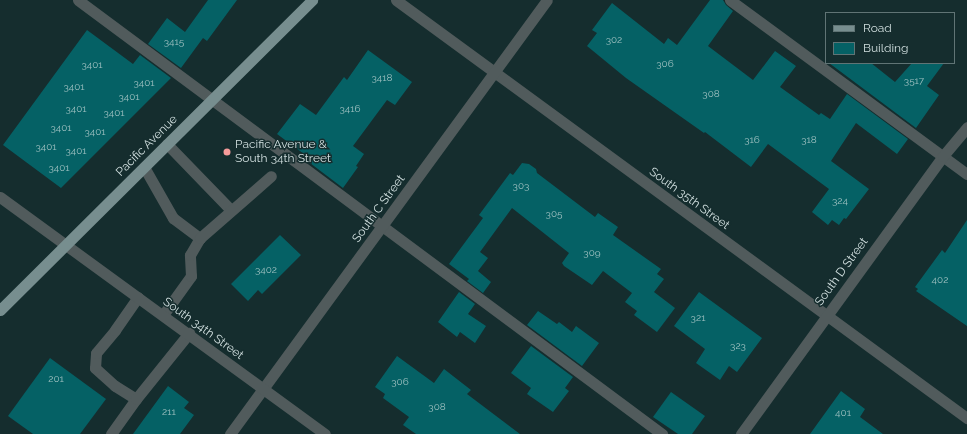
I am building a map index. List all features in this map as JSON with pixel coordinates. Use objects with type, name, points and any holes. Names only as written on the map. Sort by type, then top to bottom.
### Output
[{"type":"main road","name":"Pacific Avenue","points":[[0,310],[312,0]]},
{"type":"street","points":[[78,0],[662,434]]},
{"type":"street","name":"South 35th Street","points":[[396,0],[967,418]]},
{"type":"street","name":"South C Street","points":[[230,434],[548,0]]},
{"type":"street","points":[[730,0],[967,174]]},
{"type":"street","name":"South D Street","points":[[741,434],[943,156],[967,127]]},
{"type":"street","points":[[167,144],[231,210]]},
{"type":"street","points":[[144,167],[173,218],[200,238]]},
{"type":"street","points":[[163,315],[191,276],[190,255],[200,238],[271,176]]},
{"type":"street","name":"South 34th Street","points":[[0,197],[189,333],[325,434]]},
{"type":"street","points":[[136,399],[115,386],[96,368],[96,353],[115,330],[138,297]]},
{"type":"street","points":[[111,434],[136,399],[189,333]]},
{"type":"building","points":[[208,0],[237,0],[207,41],[203,38],[181,68],[148,44],[167,18],[185,32]]},
{"type":"building","points":[[710,0],[723,0],[733,11],[708,46],[753,80],[775,51],[796,66],[780,87],[819,115],[821,113],[830,119],[847,94],[908,139],[897,154],[856,123],[831,161],[869,189],[846,219],[844,218],[839,225],[832,220],[828,225],[812,212],[829,189],[768,144],[751,167],[705,132],[704,133],[626,78],[587,46],[597,33],[592,30],[612,3],[664,44],[668,38],[677,45]]},
{"type":"building","points":[[87,30],[133,64],[140,55],[171,78],[61,188],[3,145]]},
{"type":"building","points":[[368,50],[412,82],[395,105],[387,100],[353,146],[364,154],[356,166],[358,167],[343,188],[310,163],[312,160],[277,134],[300,104],[316,115],[344,77],[347,80]]},
{"type":"building","points":[[830,64],[872,64],[895,82],[911,64],[943,64],[927,86],[939,95],[916,128]]},
{"type":"building","points":[[522,163],[529,164],[536,169],[537,173],[595,217],[598,213],[618,227],[613,235],[661,269],[657,274],[664,279],[654,292],[675,308],[657,332],[634,315],[637,311],[625,302],[632,293],[603,271],[592,285],[564,266],[562,263],[569,253],[512,208],[480,252],[488,258],[478,271],[491,282],[483,293],[467,281],[469,279],[449,264],[483,218],[479,215],[510,173],[513,175]]},
{"type":"building","points":[[967,220],[967,326],[916,291],[918,289],[915,287],[942,250],[945,253]]},
{"type":"building","points":[[280,235],[301,255],[262,294],[258,290],[248,301],[231,284]]},
{"type":"building","points":[[459,292],[475,304],[468,314],[486,326],[475,343],[460,332],[457,337],[438,322]]},
{"type":"building","points":[[699,292],[762,338],[737,372],[729,366],[720,380],[696,363],[705,349],[674,326]]},
{"type":"building","points":[[538,311],[557,324],[559,322],[572,332],[576,326],[599,343],[582,366],[527,325]]},
{"type":"building","points":[[531,346],[573,377],[565,388],[569,391],[553,412],[527,394],[531,388],[511,373]]},
{"type":"building","points":[[397,356],[434,383],[444,369],[471,390],[467,394],[520,434],[416,434],[403,425],[409,417],[383,398],[385,394],[375,387]]},
{"type":"building","points":[[50,358],[106,399],[80,434],[33,434],[8,416]]},
{"type":"building","points":[[168,386],[189,402],[184,408],[194,415],[180,434],[133,434]]},
{"type":"building","points":[[841,391],[865,409],[860,417],[883,434],[810,434]]},
{"type":"building","points":[[671,392],[705,416],[692,434],[678,434],[653,417]]},
{"type":"place","name":"Pacific Avenue & South 34th Street","points":[[227,152]]}]
